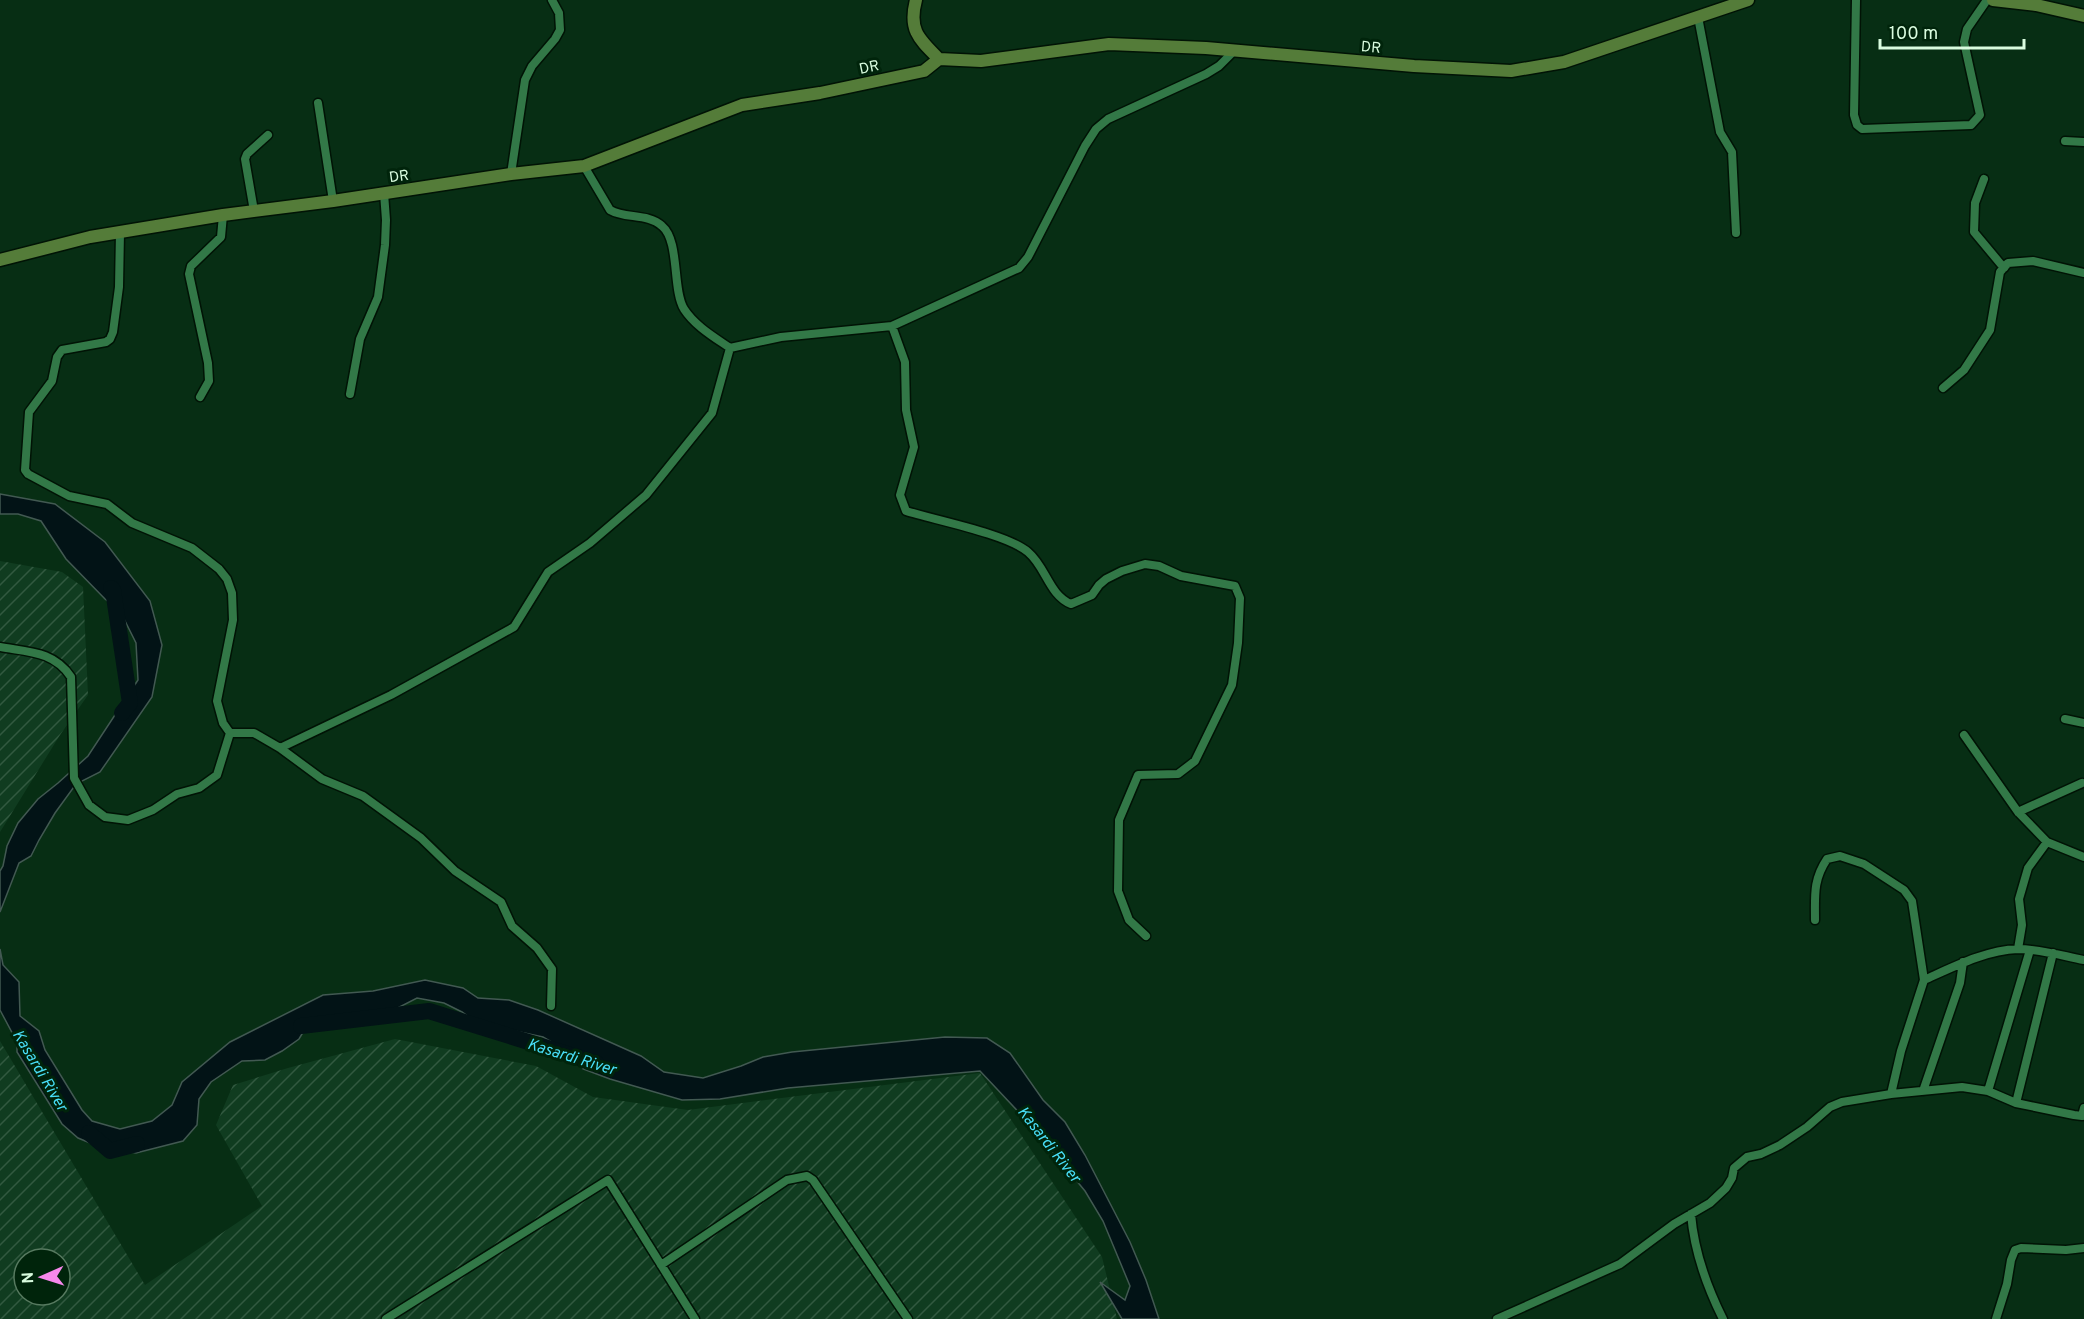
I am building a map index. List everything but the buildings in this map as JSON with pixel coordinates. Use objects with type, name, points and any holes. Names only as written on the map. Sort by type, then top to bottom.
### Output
[{"type":"main road","points":[[916,0],[912,15],[916,35],[939,59]]},
{"type":"main road","name":"DR","points":[[0,260],[90,237],[223,215],[384,194],[511,174],[584,166],[742,105],[820,93],[924,71],[939,59],[981,61],[1109,44],[1511,71],[1564,62],[1748,0]]},
{"type":"main road","points":[[1993,0],[2036,5],[2084,16]]},
{"type":"street","points":[[511,174],[525,80],[532,66],[560,30],[559,13],[552,0]]},
{"type":"street","points":[[1857,0],[1854,115],[1857,125],[1862,129],[1971,125],[1980,115],[1964,42],[1967,29],[1987,0]]},
{"type":"street","points":[[1698,17],[1720,132],[1732,152],[1736,233]]},
{"type":"street","points":[[584,166],[610,210],[617,214],[654,221],[663,226],[670,238],[680,301],[700,327],[730,348],[781,337],[892,326],[1018,268],[1028,257],[1084,146],[1096,129],[1108,119],[1206,74],[1219,66],[1234,51]]},
{"type":"street","points":[[318,103],[333,201]]},
{"type":"street","points":[[254,211],[246,159],[248,154],[268,135]]},
{"type":"street","points":[[2066,141],[2084,142]]},
{"type":"street","points":[[1984,179],[1975,203],[1974,232],[2004,268]]},
{"type":"street","points":[[350,394],[360,339],[378,297],[385,246],[384,194]]},
{"type":"street","points":[[200,397],[209,381],[208,363],[189,274],[191,266],[221,237],[223,215]]},
{"type":"street","points":[[120,232],[119,287],[113,332],[106,342],[62,350],[58,353],[52,381],[29,412],[26,470],[28,474],[69,496],[107,504],[132,524],[192,548],[219,569],[227,579],[232,593],[233,620],[217,701],[223,723],[230,733]]},
{"type":"street","points":[[1942,388],[1964,370],[1990,330],[2000,272],[2008,263],[2033,261],[2084,273]]},
{"type":"street","points":[[892,326],[905,362],[906,410],[914,447],[900,495],[906,511],[1019,546],[1029,553],[1062,600],[1071,604],[1078,603],[1092,595],[1106,579],[1145,564],[1159,566],[1181,576],[1227,583],[1235,586],[1239,591],[1238,643],[1233,685],[1200,752],[1195,761],[1178,774],[1138,775],[1119,820],[1118,891],[1129,920],[1146,936]]},
{"type":"street","points":[[280,748],[391,695],[514,627],[548,572],[590,543],[646,495],[712,413],[730,348]]},
{"type":"street","points":[[0,647],[50,657],[64,666],[71,677],[74,778],[89,805],[105,817],[128,820],[153,810],[177,794],[199,788],[208,782],[217,775],[230,733]]},
{"type":"street","points":[[2065,719],[2084,723]]},
{"type":"street","points":[[230,733],[254,733],[280,748],[322,779],[363,796],[421,838],[456,871],[501,902],[513,926],[537,948],[552,969],[551,1006]]},
{"type":"street","points":[[1964,735],[2018,812],[2047,842],[2084,857]]},
{"type":"street","points":[[2018,812],[2082,783]]},
{"type":"street","points":[[2018,949],[2022,925],[2019,900],[2028,868],[2047,842]]},
{"type":"street","points":[[1815,920],[1815,889],[1818,873],[1827,859],[1840,856],[1864,864],[1904,890],[1912,901],[1924,980],[1901,1051],[1891,1094]]},
{"type":"street","points":[[1924,980],[1990,954],[2018,949],[2053,953],[2084,960]]},
{"type":"street","points":[[1988,1091],[2030,950]]},
{"type":"street","points":[[2016,1103],[2053,953]]},
{"type":"street","points":[[1923,1091],[1960,983],[1963,963]]},
{"type":"street","points":[[1497,1319],[1517,1316],[1620,1264],[1650,1241],[1710,1203],[1726,1188],[1734,1168],[1747,1157],[1761,1154],[1780,1145],[1836,1105],[1891,1094],[1962,1087],[1988,1091],[2016,1103],[2083,1113]]},
{"type":"street","points":[[661,1264],[787,1180],[807,1176],[813,1180],[908,1319]]},
{"type":"street","points":[[386,1319],[608,1180],[695,1319]]},
{"type":"street","points":[[1691,1214],[1699,1256],[1723,1319]]},
{"type":"street","points":[[1996,1319],[2007,1284],[2010,1260],[2015,1250],[2021,1248],[2057,1250],[2084,1248]]},
{"type":"shaded area","points":[[0,561],[62,572],[83,587],[88,695],[60,735],[0,832]]},
{"type":"shaded area","points":[[395,1039],[536,1066],[593,1097],[688,1110],[980,1073],[1102,1257],[1117,1319],[0,1319],[0,1041],[145,1285],[262,1206],[216,1125],[233,1085]]},
{"type":"water","points":[[0,494],[55,504],[105,542],[150,601],[162,645],[152,697],[100,772],[76,784],[55,813],[31,856],[19,863],[0,912],[0,871],[7,846],[18,823],[38,799],[88,756],[138,680],[136,643],[120,611],[66,559],[41,521],[18,514],[0,514]]},
{"type":"water","points":[[0,949],[3,965],[19,982],[20,1016],[39,1031],[45,1050],[82,1110],[92,1121],[120,1129],[152,1121],[172,1105],[182,1082],[230,1042],[323,995],[373,991],[425,980],[463,988],[478,998],[509,1000],[538,1010],[641,1056],[664,1072],[703,1078],[763,1057],[792,1052],[945,1037],[987,1038],[1010,1053],[1043,1100],[1065,1122],[1085,1155],[1130,1242],[1159,1319],[1122,1319],[1100,1282],[1125,1300],[1130,1286],[1103,1221],[1085,1191],[1027,1121],[980,1071],[788,1088],[720,1099],[682,1100],[583,1069],[574,1055],[543,1037],[477,1023],[444,1003],[417,998],[382,1016],[352,1023],[331,1021],[305,1029],[299,1039],[265,1060],[242,1061],[211,1082],[199,1099],[197,1125],[183,1141],[136,1153],[100,1147],[78,1138],[62,1124],[17,1052],[17,1042],[0,1010]]},
{"type":"waterway","name":"Kasardi River","points":[[111,588],[130,703],[122,713]]},
{"type":"waterway","name":"Kasardi River","points":[[301,1026],[429,1011],[596,1063]]},
{"type":"waterway","name":"Kasardi River","points":[[89,1133],[110,1151],[137,1144]]}]
